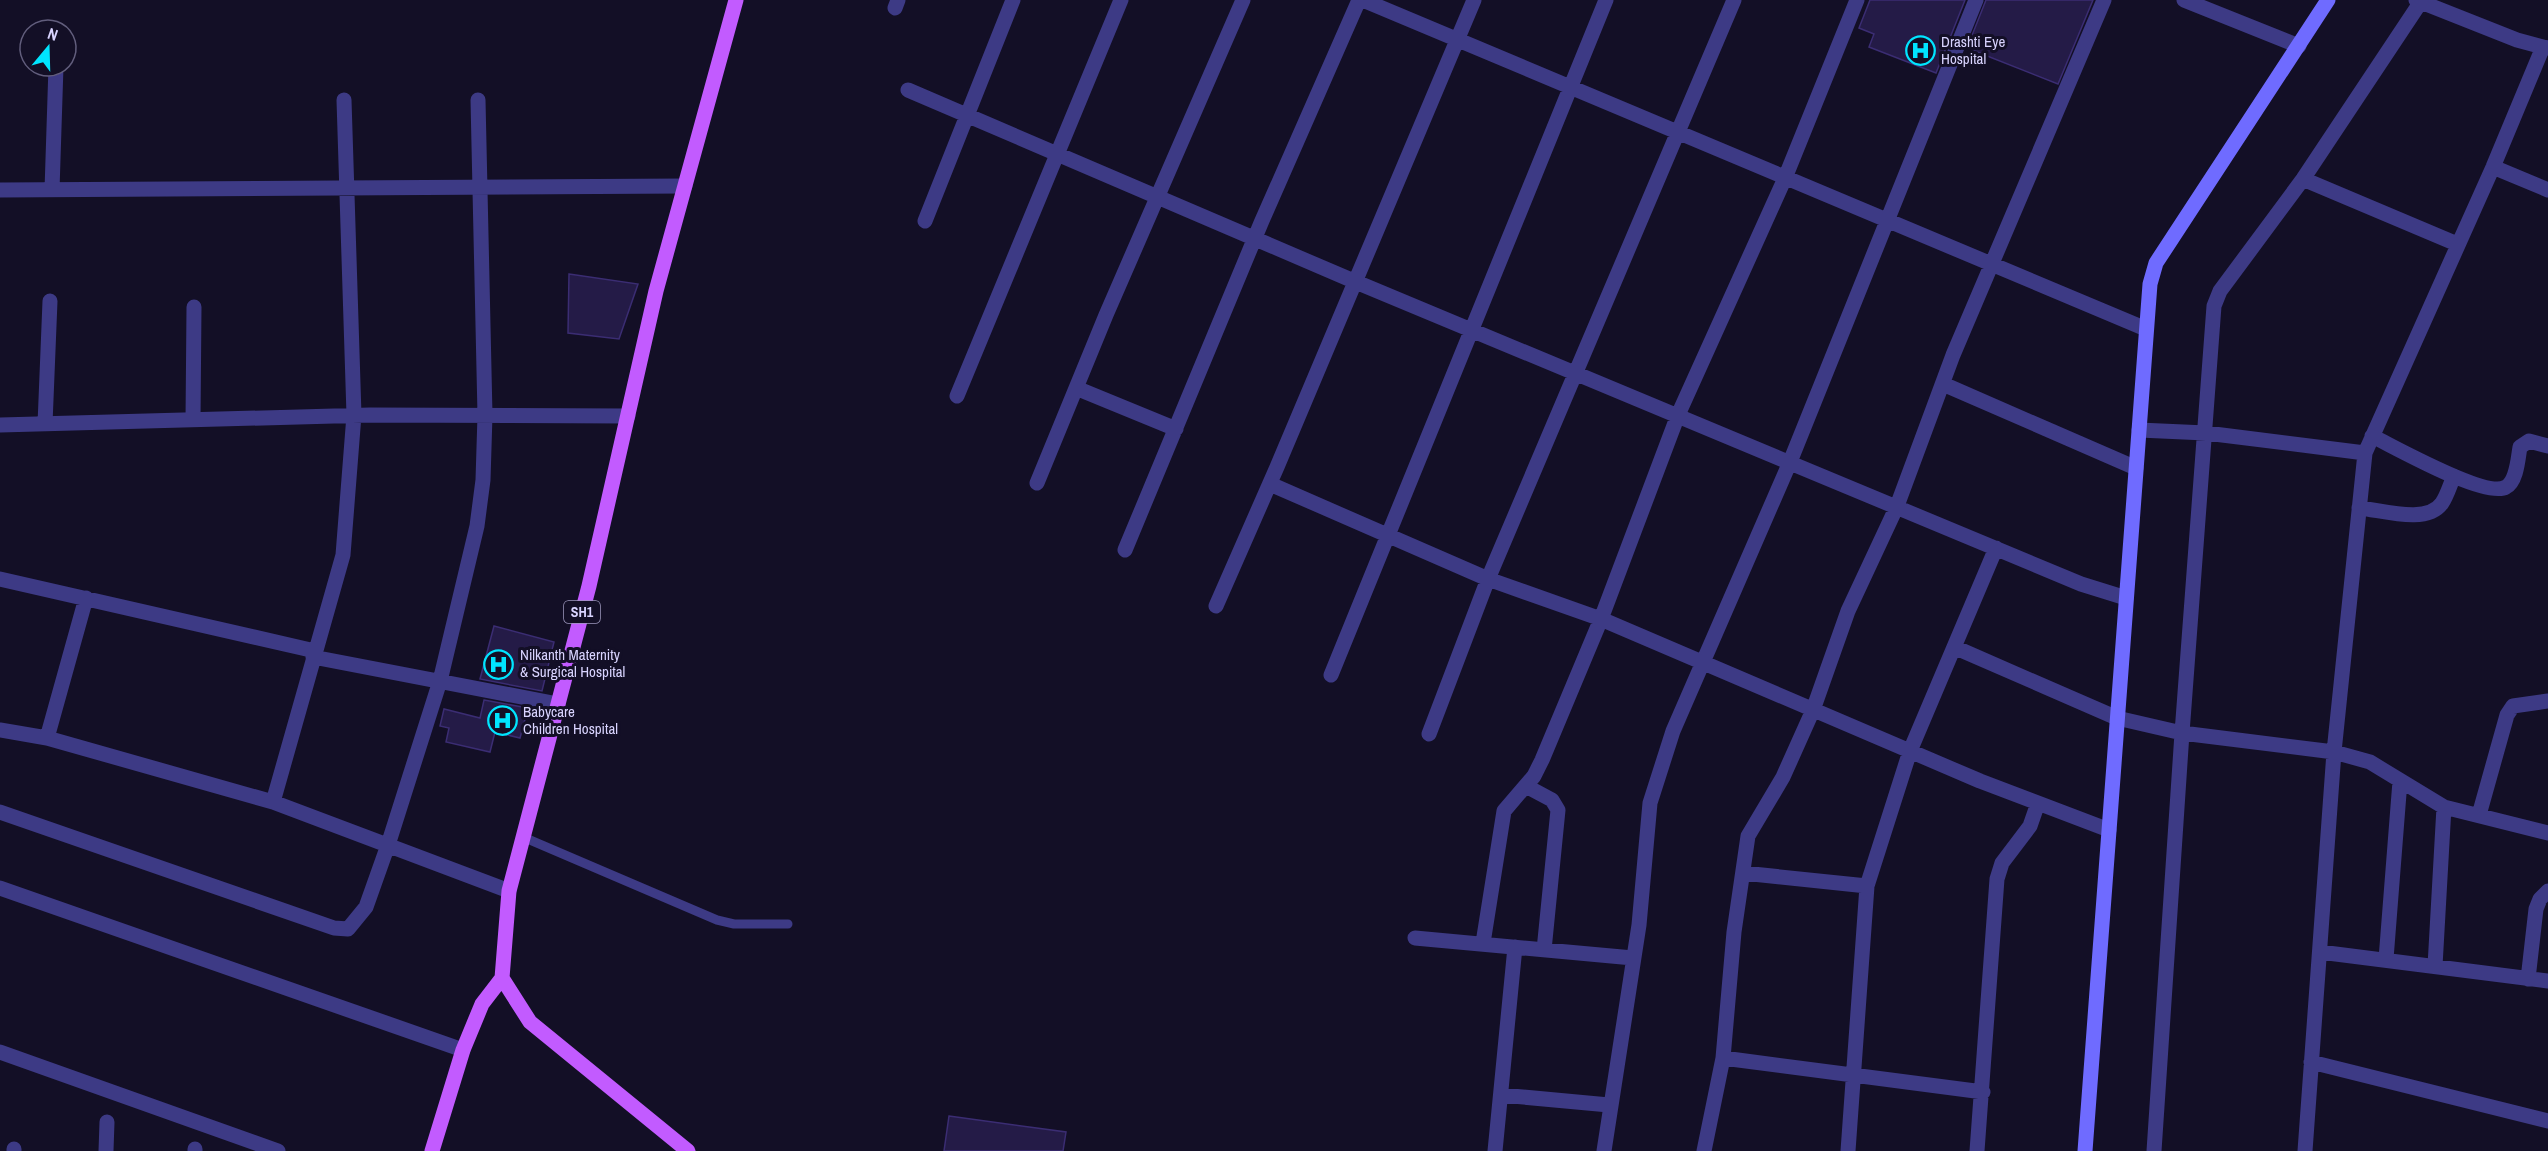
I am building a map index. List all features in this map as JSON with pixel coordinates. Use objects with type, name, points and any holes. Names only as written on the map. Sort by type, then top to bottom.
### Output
[{"type":"main road","name":"SH1","points":[[502,978],[509,891],[589,586],[656,291],[736,0]]},
{"type":"main road","points":[[432,1151],[463,1050],[482,1004],[502,978],[530,1023],[688,1151]]},
{"type":"street","points":[[925,221],[1013,0]]},
{"type":"street","points":[[957,396],[1121,0]]},
{"type":"street","points":[[1036,483],[1243,0]]},
{"type":"street","points":[[1125,550],[1255,238],[1361,0],[2146,329]]},
{"type":"street","points":[[1216,606],[1356,282],[1474,0]]},
{"type":"street","points":[[1331,675],[1470,329],[1606,0]]},
{"type":"street","points":[[1429,734],[1488,579],[1574,372],[1734,0]]},
{"type":"street","points":[[1483,943],[1504,812],[1526,786],[1542,760],[1601,620],[1678,415],[1785,178],[1857,0]]},
{"type":"street","points":[[1604,1151],[1633,958],[1650,803],[1674,731],[1790,462],[1885,220],[1976,0]]},
{"type":"street","points":[[1704,1151],[1723,1058],[1734,932],[1748,836],[1783,777],[1813,710],[1848,611],[1897,506],[1992,264],[2104,0]]},
{"type":"street","points":[[2184,0],[2300,46]]},
{"type":"street","points":[[2085,1151],[2150,284],[2156,263],[2328,0]]},
{"type":"street","points":[[2154,1151],[2214,306],[2220,291],[2303,179],[2420,1],[2546,47],[2365,453],[2334,752],[2305,1151]]},
{"type":"street","points":[[52,189],[56,78]]},
{"type":"street","points":[[908,90],[1356,282],[2081,584],[2126,598]]},
{"type":"street","points":[[273,802],[343,555],[354,415],[344,100]]},
{"type":"street","points":[[0,812],[334,928],[348,929],[366,908],[440,681],[477,526],[483,480],[485,416],[482,185],[478,100]]},
{"type":"street","points":[[2493,167],[2548,190]]},
{"type":"street","points":[[2303,179],[2457,244]]},
{"type":"street","points":[[0,190],[482,185],[685,186]]},
{"type":"street","points":[[45,424],[50,301]]},
{"type":"street","points":[[193,420],[194,307]]},
{"type":"street","points":[[1943,384],[2136,468]]},
{"type":"street","points":[[1076,388],[1176,429]]},
{"type":"street","points":[[0,425],[354,415],[627,416]]},
{"type":"street","points":[[2139,430],[2206,434],[2365,453]]},
{"type":"street","points":[[2372,436],[2454,476],[2497,490],[2508,486],[2513,478],[2520,447],[2529,441],[2548,446]]},
{"type":"street","points":[[2359,508],[2421,514],[2434,511],[2443,502],[2454,476]]},
{"type":"street","points":[[1270,484],[1488,579],[1601,620],[1910,751],[2109,830]]},
{"type":"street","points":[[1848,1151],[1867,886],[1910,751],[1996,548]]},
{"type":"street","points":[[0,579],[314,654],[558,704]]},
{"type":"street","points":[[46,738],[86,598]]},
{"type":"street","points":[[1954,647],[2117,718],[2182,733],[2334,752],[2370,762],[2444,807],[2548,833]]},
{"type":"street","points":[[2479,816],[2507,715],[2513,706],[2548,700]]},
{"type":"street","points":[[0,730],[46,738],[273,802],[509,891]]},
{"type":"street","points":[[2386,959],[2400,781]]},
{"type":"street","points":[[1526,786],[1552,800],[1558,810],[1544,950]]},
{"type":"street","points":[[1977,1151],[1997,879],[2002,863],[2030,826],[2038,803]]},
{"type":"street","points":[[2435,966],[2444,807]]},
{"type":"street","points":[[1743,873],[1867,886]]},
{"type":"street","points":[[0,888],[463,1050]]},
{"type":"street","points":[[2528,979],[2536,909],[2540,899],[2548,891]]},
{"type":"street","points":[[1415,938],[1633,958]]},
{"type":"street","points":[[1496,1151],[1515,947]]},
{"type":"street","points":[[2320,952],[2548,981]]},
{"type":"street","points":[[0,1052],[278,1151]]},
{"type":"street","points":[[1723,1058],[1983,1092]]},
{"type":"street","points":[[2311,1062],[2548,1121]]},
{"type":"street","points":[[1501,1095],[1610,1105]]},
{"type":"street","points":[[106,1151],[107,1122]]},
{"type":"lane","points":[[523,837],[717,920],[734,924],[788,924]]},
{"type":"building","points":[[1870,0],[1965,0],[1936,73],[1869,47],[1874,34],[1859,28]]},
{"type":"building","points":[[1986,0],[2093,0],[2058,84],[1967,48]]},
{"type":"building","points":[[569,274],[638,284],[619,339],[568,333]]},
{"type":"building","points":[[494,626],[554,642],[542,691],[480,679]]},
{"type":"building","points":[[484,700],[528,708],[520,738],[495,732],[490,752],[446,742],[449,728],[440,726],[444,709],[480,718]]},
{"type":"building","points":[[949,1116],[1066,1132],[1063,1151],[944,1151]]},
{"type":"place","name":"Drashti Eye Hospital","points":[[1920,51]]},
{"type":"place","name":"Nilkanth Maternity & Surgical Hospital","points":[[499,664]]},
{"type":"place","name":"Babycare Children Hospital","points":[[502,721]]}]
